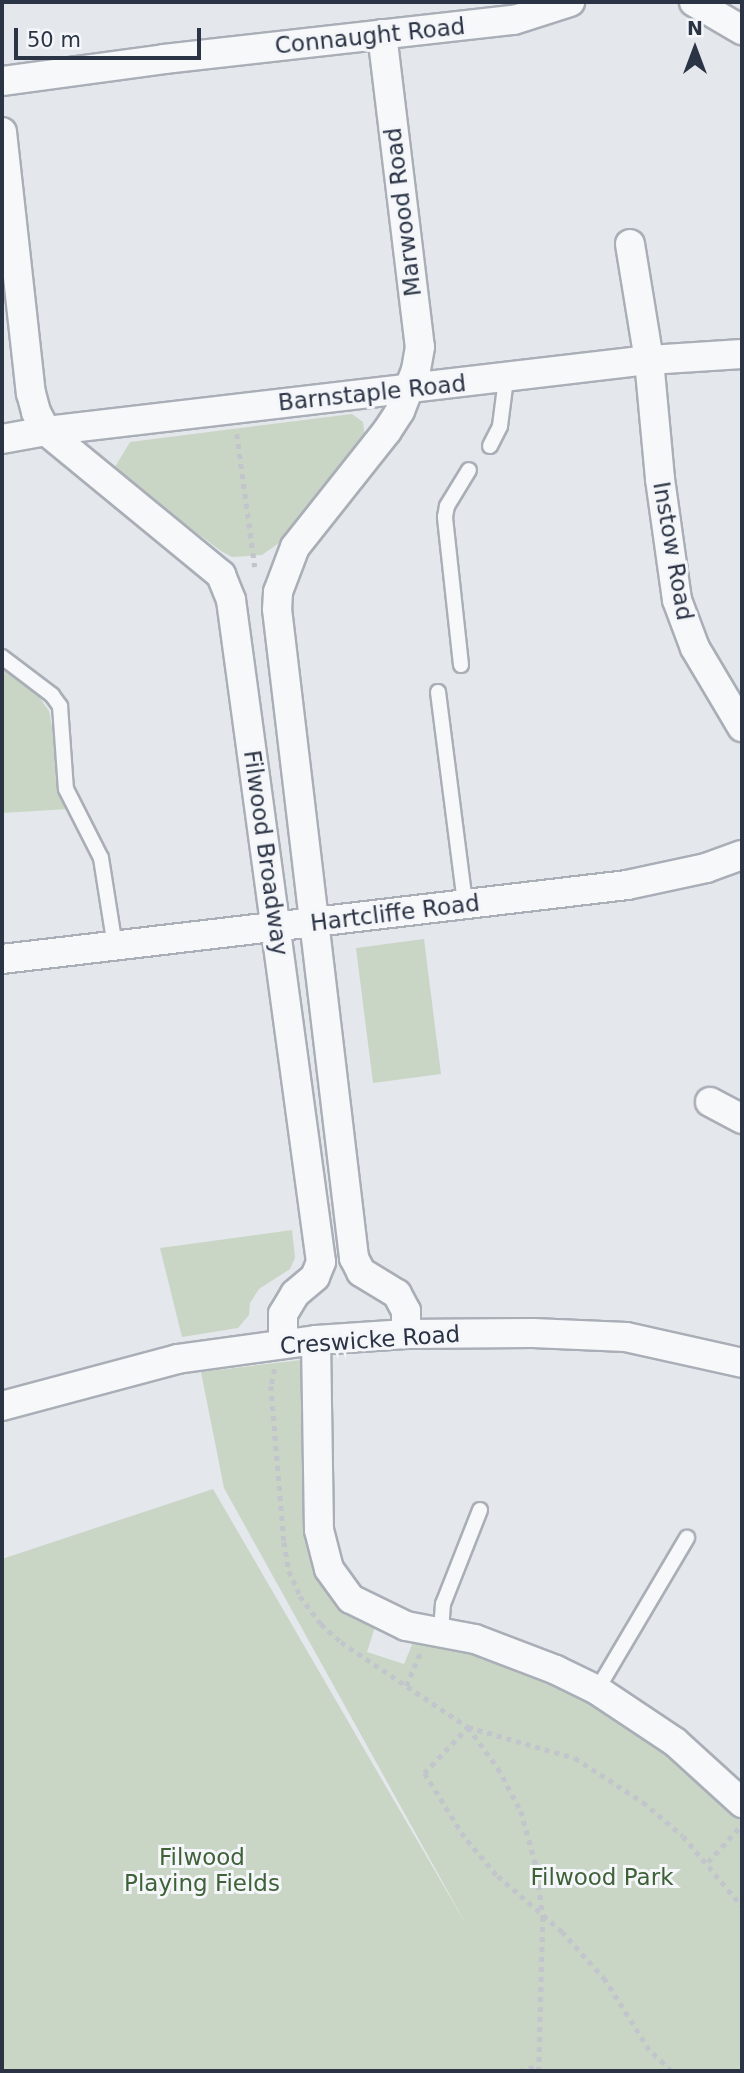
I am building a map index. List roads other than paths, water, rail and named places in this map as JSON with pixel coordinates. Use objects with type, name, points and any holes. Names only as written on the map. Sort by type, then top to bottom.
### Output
[{"type":"street","name":"Connaught Road","points":[[2,81],[514,20],[570,2]]},
{"type":"street","points":[[694,2],[742,30]]},
{"type":"street","name":"Marwood Road","points":[[382,34],[420,347],[410,388]]},
{"type":"street","points":[[2,132],[31,393],[46,431]]},
{"type":"street","name":"Instow Road","points":[[630,244],[649,360],[660,479],[677,600],[692,642],[742,727]]},
{"type":"street","name":"Barnstaple Road","points":[[2,439],[46,431],[506,379],[649,360],[742,354]]},
{"type":"street","name":"Filwood Broadway","points":[[406,1334],[406,1311],[397,1294],[361,1272],[354,1258],[277,609],[278,592],[295,547],[387,431],[410,388]]},
{"type":"street","name":"Filwood Broadway","points":[[46,431],[214,570],[228,587],[277,927],[321,1262],[315,1277],[295,1294],[283,1314],[282,1345]]},
{"type":"street","name":"Hartcliffe Road","points":[[2,959],[627,885],[706,868],[742,855]]},
{"type":"street","points":[[710,1102],[742,1119]]},
{"type":"street","name":"Creswicke Road","points":[[2,1406],[177,1359],[316,1340],[406,1334],[533,1333],[626,1337],[742,1363]]},
{"type":"street","points":[[316,1340],[315,1475],[318,1530],[330,1569],[351,1599],[394,1621],[474,1639],[597,1690],[675,1742],[742,1803]]},
{"type":"lane","points":[[490,446],[500,426],[506,379]]},
{"type":"lane","points":[[461,665],[445,517],[447,506],[469,470]]},
{"type":"lane","points":[[2,657],[52,695],[60,706],[66,789],[102,858],[115,946]]},
{"type":"lane","points":[[438,692],[465,904]]},
{"type":"lane","points":[[436,1631],[443,1604],[480,1510]]},
{"type":"lane","points":[[597,1690],[687,1538]]},
{"type":"park label","name":"Filwood Playing Fields","points":[[202,1870]]},
{"type":"park label","name":"Filwood Park","points":[[602,1877]]}]
